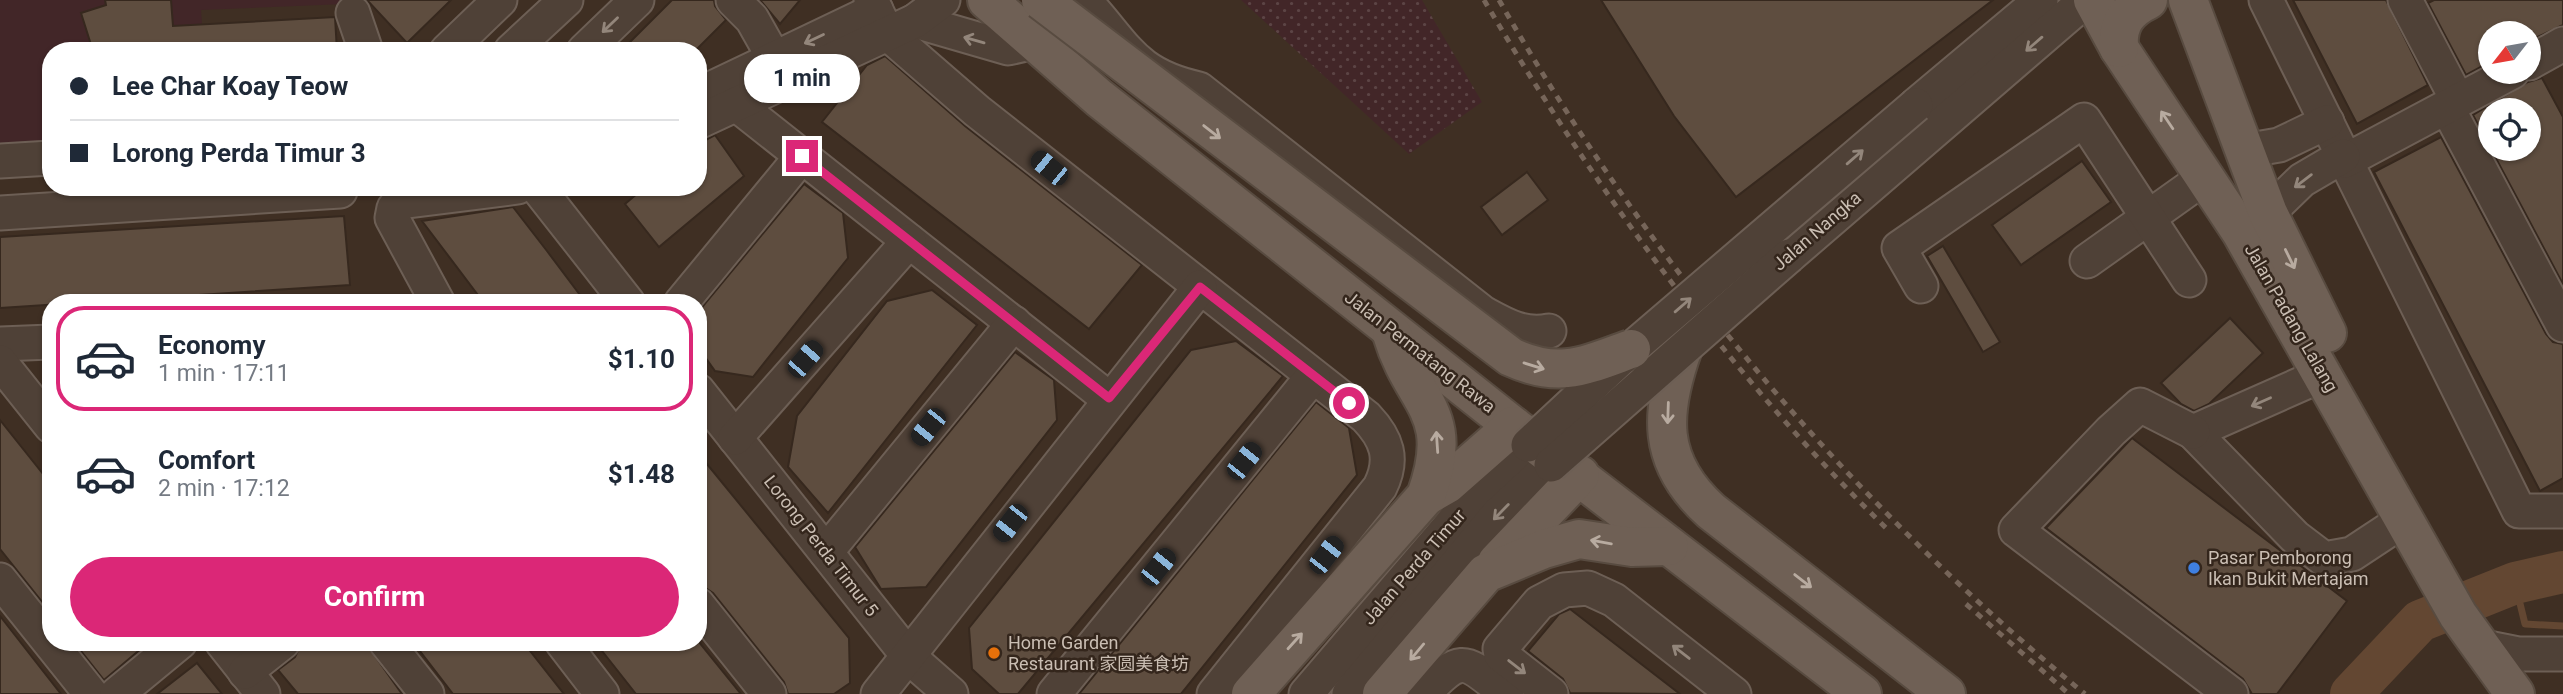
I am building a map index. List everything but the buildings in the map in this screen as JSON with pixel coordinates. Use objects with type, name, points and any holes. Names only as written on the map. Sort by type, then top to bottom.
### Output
[{"type":"main road","name":"Jalan Permatang Rawa","points":[[987,0],[1099,98],[1543,453],[1862,694]]},
{"type":"main road","points":[[1041,0],[1511,357],[1543,369],[1559,371],[1577,368],[1631,349]]},
{"type":"main road","name":"Jalan Padang Lalang","points":[[2094,0],[2119,48],[2241,232],[2405,519],[2515,694]]},
{"type":"main road","points":[[2119,48],[2118,37],[2124,18],[2131,10],[2148,0]]},
{"type":"main road","name":"Jalan Padang Lalang","points":[[2183,4],[2268,213],[2465,616]]},
{"type":"main road","points":[[1390,328],[1395,345],[1435,424],[1437,462],[1426,496]]},
{"type":"main road","points":[[1683,348],[1670,385],[1667,433],[1670,452],[1685,484],[1711,511],[1945,694]]},
{"type":"main road","points":[[1251,694],[1426,496],[1447,484],[1543,453]]},
{"type":"main road","points":[[1382,694],[1486,573],[1543,453]]},
{"type":"main road","points":[[1486,573],[1544,549],[1578,539],[1632,547],[1669,546]]},
{"type":"street","points":[[457,42],[500,0]]},
{"type":"street","points":[[521,42],[566,0]]},
{"type":"street","points":[[593,42],[637,0]]},
{"type":"street","points":[[733,0],[752,19],[774,58]]},
{"type":"street","points":[[707,91],[774,58],[887,16],[943,0]]},
{"type":"street","points":[[1084,0],[1146,70],[1172,83],[1199,89],[1483,313],[1513,329],[1534,334],[1549,331]]},
{"type":"street","points":[[1916,105],[2019,0]]},
{"type":"street","name":"Jalan Nangka","points":[[1543,453],[1631,349],[2042,0]]},
{"type":"street","name":"Jalan Nangka","points":[[1543,453],[1683,348],[2086,0]]},
{"type":"street","points":[[2266,0],[2519,511],[2563,511]]},
{"type":"street","points":[[2412,3],[2452,104],[2563,325]]},
{"type":"street","points":[[353,13],[363,42]]},
{"type":"street","points":[[887,16],[977,111],[1366,417],[1385,440],[1388,464],[1380,487],[1214,694]]},
{"type":"street","points":[[707,118],[736,104],[887,16],[1007,48],[1035,42]]},
{"type":"street","points":[[475,25],[492,42]]},
{"type":"street","points":[[2268,213],[2302,180],[2490,84]]},
{"type":"street","points":[[736,104],[1109,398]]},
{"type":"street","points":[[1921,286],[1899,248],[2084,120],[2189,280]]},
{"type":"street","points":[[2244,151],[2279,145],[2327,122]]},
{"type":"street","points":[[688,294],[802,156]]},
{"type":"street","points":[[0,160],[42,158]]},
{"type":"street","points":[[2087,261],[2205,177]]},
{"type":"street","points":[[0,213],[263,196]]},
{"type":"street","points":[[430,294],[392,218],[394,208],[400,202],[447,196]]},
{"type":"street","points":[[544,196],[621,294]]},
{"type":"street","points":[[735,438],[909,241]]},
{"type":"street","points":[[878,694],[1109,398],[1200,287]]},
{"type":"street","points":[[826,552],[1014,323]]},
{"type":"street","points":[[0,344],[42,342]]},
{"type":"street","points":[[0,362],[42,415]]},
{"type":"street","points":[[2193,432],[2324,374]]},
{"type":"street","points":[[1054,694],[1313,376]]},
{"type":"street","name":"Lorong Perda Timur 5","points":[[707,402],[909,657],[951,694]]},
{"type":"street","points":[[2231,694],[2016,530],[2110,431],[2140,404],[2193,432],[2295,537],[2324,559],[2352,554],[2405,519]]},
{"type":"street","name":"Jalan Perda Timur","points":[[1306,694],[1478,493],[1543,453]]},
{"type":"street","name":"Jalan Perda Timur","points":[[1349,694],[1498,514],[1543,453]]},
{"type":"street","points":[[0,580],[42,633]]},
{"type":"street","points":[[1551,694],[1501,655],[1500,649],[1539,603],[1564,590],[1588,588],[1614,600],[1734,694]]},
{"type":"street","points":[[707,616],[769,694]]},
{"type":"street","points":[[2465,616],[2518,654],[2563,654]]},
{"type":"street","points":[[57,651],[91,694]]},
{"type":"street","points":[[117,694],[169,651]]},
{"type":"street","points":[[229,651],[254,683],[277,651]]},
{"type":"street","points":[[393,651],[427,694]]},
{"type":"street","points":[[569,651],[602,694]]},
{"type":"street","points":[[1424,694],[1448,669],[1457,664],[1467,665],[1507,694]]},
{"type":"shaded area","points":[[0,0],[348,0],[345,4],[201,10],[203,42],[42,42],[42,142],[0,144]]},
{"type":"shaded area","points":[[1241,0],[1422,0],[1482,102],[1409,154]]},
{"type":"waterway","points":[[2351,694],[2420,621],[2515,583],[2563,572]]},
{"type":"waterway","points":[[2515,583],[2525,624],[2563,626]]},
{"type":"railway","points":[[1484,0],[1572,142],[1668,278],[1773,408],[1887,529]]},
{"type":"railway","points":[[1499,0],[1558,98],[1621,194],[1689,286],[1760,374],[1836,460],[1915,542],[1998,620],[2085,694]]},
{"type":"railway","points":[[1966,604],[2069,694]]},
{"type":"place","name":"Pasar Pemborong Ikan Bukit Mertajam","points":[[2194,568]]},
{"type":"place","name":"Home Garden Restaurant 家圆美食坊","points":[[994,653]]},
{"type":"route","points":[[802,156],[1109,398],[1200,287],[1349,403]]}]
